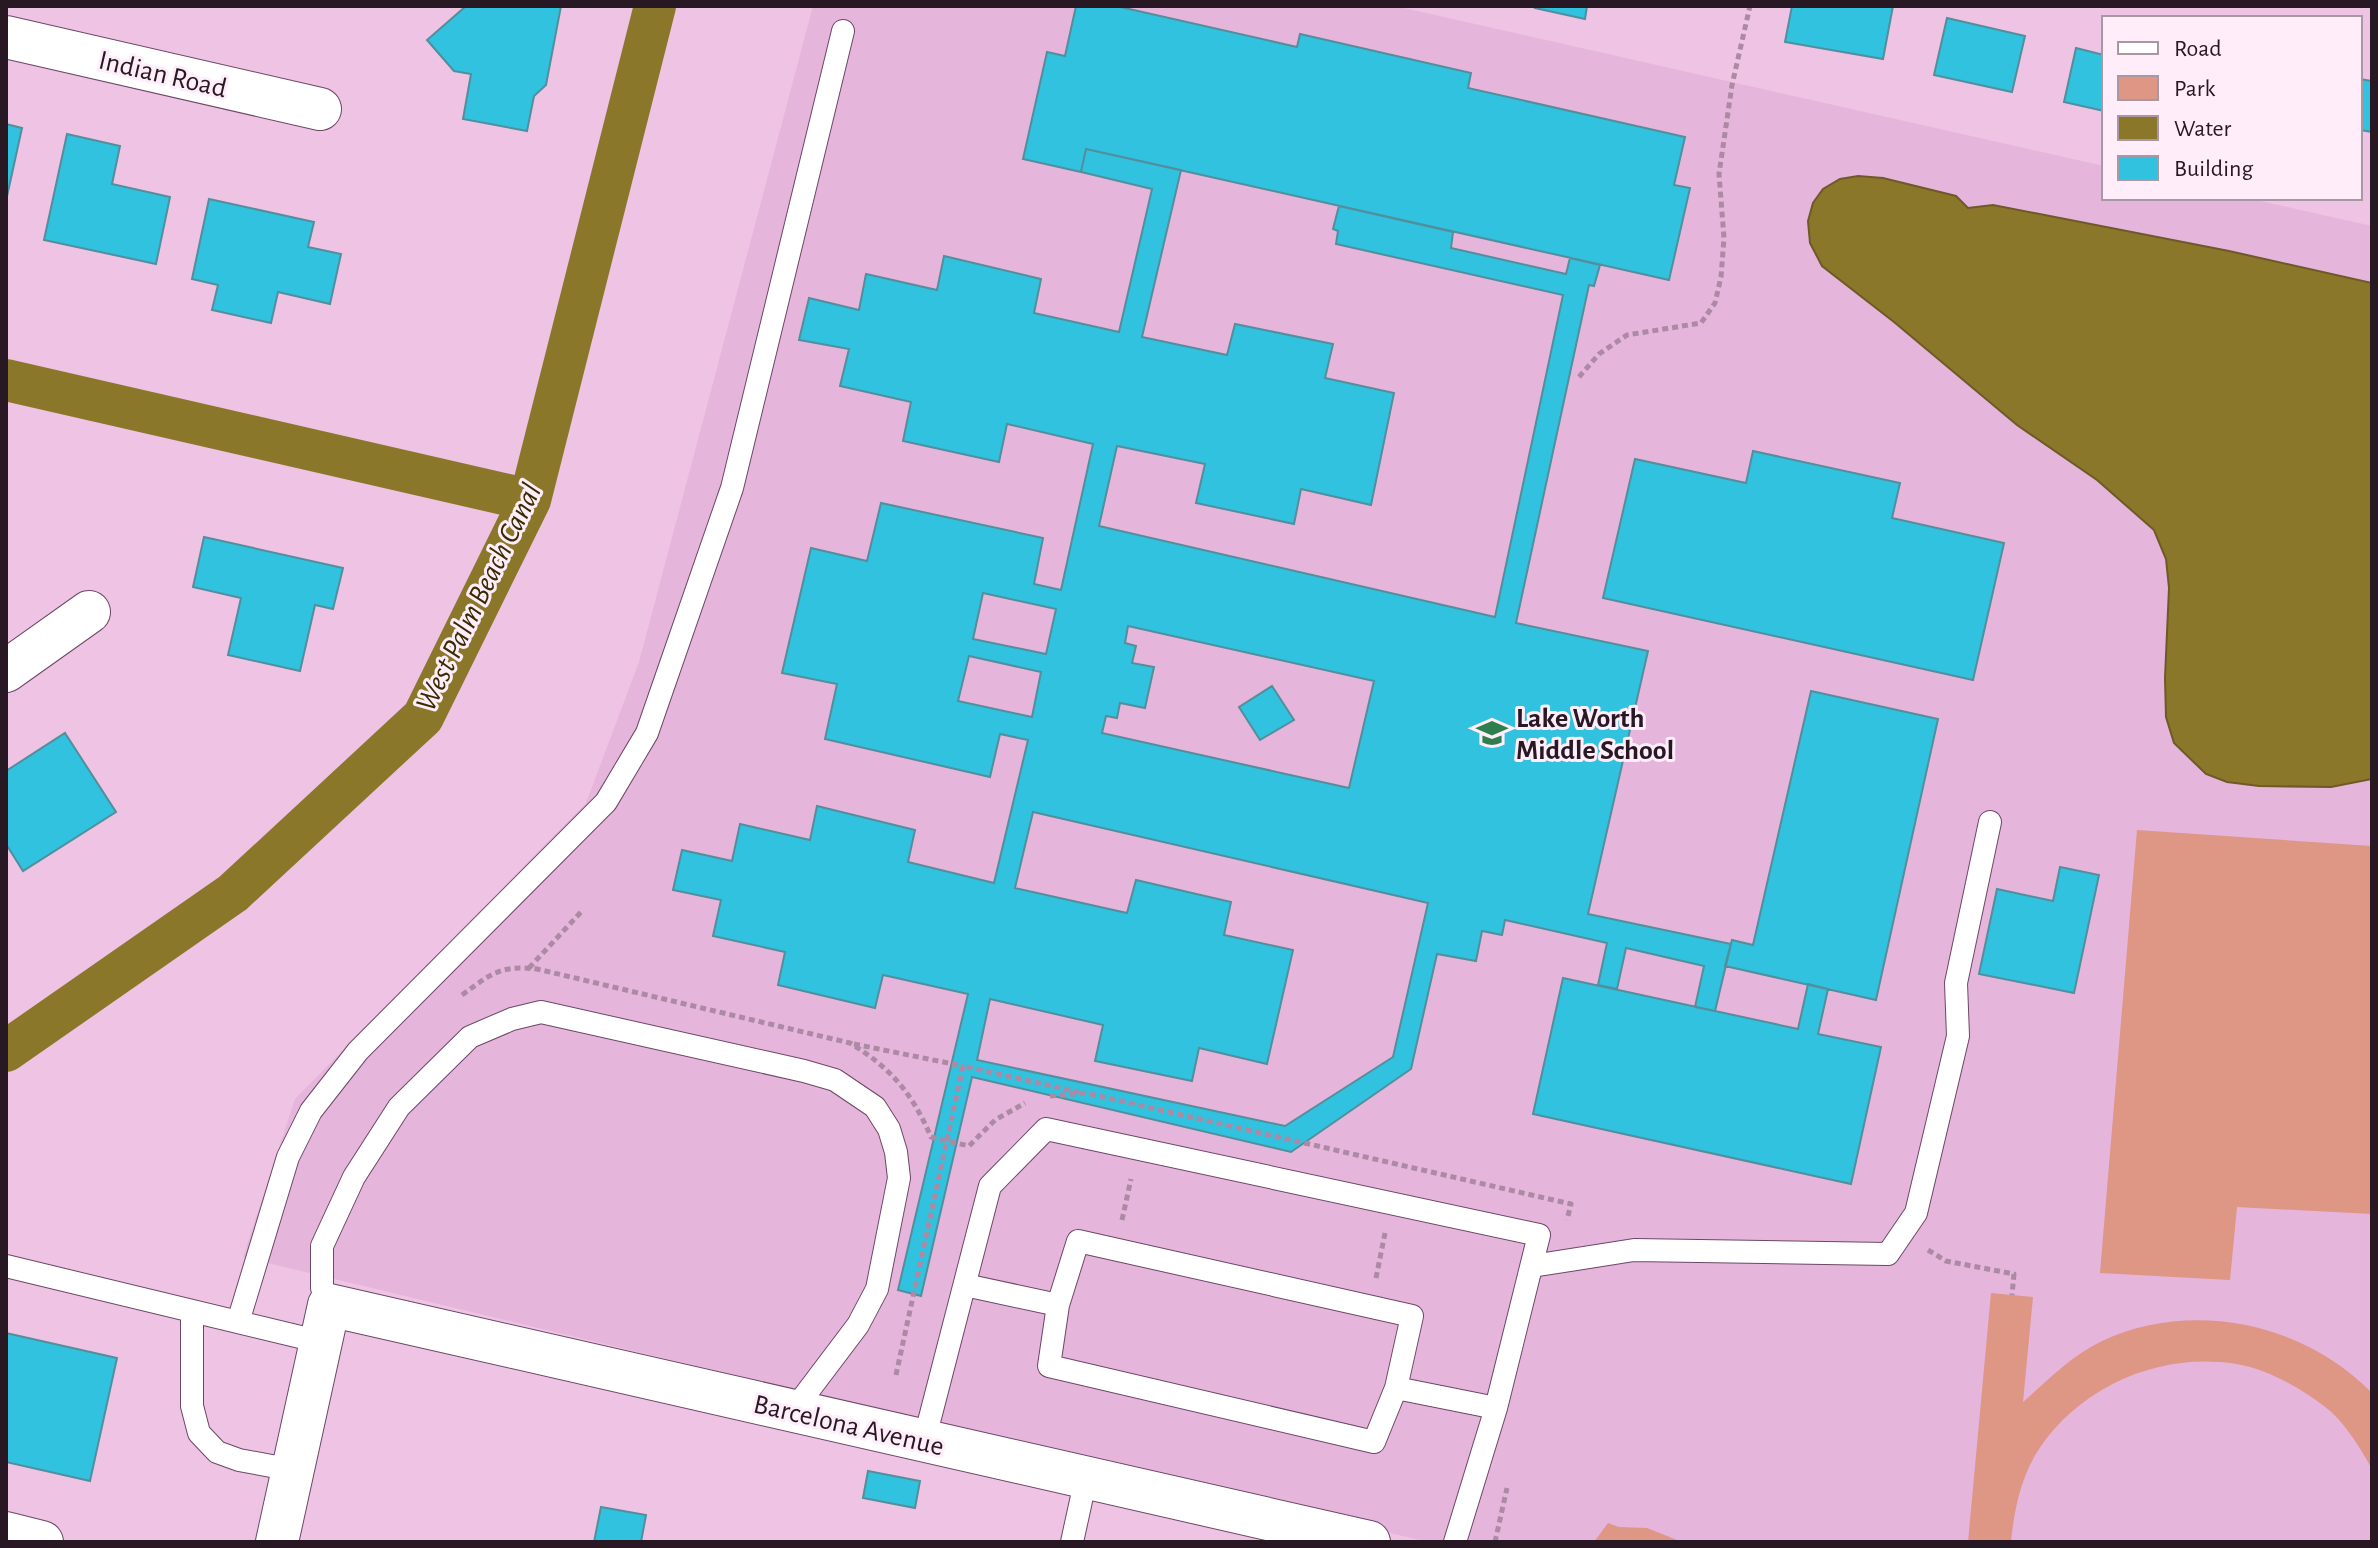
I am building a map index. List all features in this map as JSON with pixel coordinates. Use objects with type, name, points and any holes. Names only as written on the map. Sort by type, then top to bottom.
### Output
[{"type":"street","name":"Indian Road","points":[[6,37],[320,109]]},
{"type":"street","points":[[6,671],[89,612]]},
{"type":"street","points":[[277,1542],[325,1324]]},
{"type":"street","name":"Barcelona Avenue","points":[[325,1324],[793,1411],[1369,1542]]},
{"type":"street","points":[[6,1533],[42,1542]]},
{"type":"lane","points":[[238,1322],[288,1157],[311,1111],[358,1051],[606,802],[647,733],[732,488],[843,31]]},
{"type":"lane","points":[[1532,1266],[1634,1250],[1888,1254],[1916,1213],[1958,1036],[1956,983],[1990,822]]},
{"type":"lane","points":[[6,1266],[238,1322],[325,1324],[322,1246],[354,1177],[399,1107],[470,1037],[512,1019],[541,1012],[835,1080],[875,1107],[889,1129],[899,1178],[877,1289],[858,1325],[793,1411]]},
{"type":"lane","points":[[924,1441],[990,1186],[1046,1129],[1539,1235],[1496,1408],[1455,1542]]},
{"type":"lane","points":[[1078,1241],[1412,1316],[1396,1388],[1374,1442],[1049,1366],[1058,1305],[1078,1241]]},
{"type":"lane","points":[[965,1285],[1058,1305]]},
{"type":"lane","points":[[192,1311],[192,1406],[199,1433],[217,1452],[239,1460],[293,1470]]},
{"type":"lane","points":[[1396,1388],[1496,1408]]},
{"type":"lane","points":[[1072,1542],[1086,1478]]},
{"type":"path","points":[[1579,377],[1599,354],[1627,335],[1701,323],[1715,303],[1724,238],[1719,174],[1732,82],[1750,6]]},
{"type":"path","points":[[529,968],[581,912]]},
{"type":"path","points":[[850,1043],[1086,1093]]},
{"type":"path","points":[[896,1375],[963,1066]]},
{"type":"path","points":[[1902,1234],[1946,1261],[2014,1274],[2012,1295]]},
{"type":"shaded area","name":"Lake Worth Middle School","points":[[813,6],[1395,6],[2102,166],[2102,200],[2256,200],[2372,226],[2372,1542],[1428,1542],[243,1257],[295,1099],[586,803],[639,662]]},
{"type":"green space","points":[[2137,830],[2372,846],[2372,1214],[2237,1207],[2230,1280],[2100,1273]]},
{"type":"green space","points":[[1991,1293],[2033,1297],[2023,1402],[2079,1355],[2100,1342],[2135,1329],[2171,1322],[2207,1321],[2244,1325],[2279,1334],[2313,1349],[2344,1369],[2372,1393],[2372,1469],[2339,1419],[2293,1386],[2271,1374],[2236,1364],[2180,1363],[2126,1378],[2077,1407],[2057,1426],[2027,1470],[2019,1494],[2011,1542],[1968,1542]]},
{"type":"green space","points":[[1608,1523],[1619,1527],[1647,1528],[1682,1542],[1594,1542]]},
{"type":"water","points":[[1858,176],[1883,178],[1956,196],[1968,208],[1993,205],[2229,251],[2372,283],[2372,779],[2331,787],[2259,786],[2227,782],[2206,774],[2174,743],[2166,717],[2169,588],[2166,559],[2154,530],[2097,480],[2017,425],[1822,266],[1810,243],[1808,221],[1813,203],[1823,189],[1840,179]]},
{"type":"building","points":[[466,6],[561,6],[546,85],[534,96],[527,131],[463,119],[471,74],[454,71],[427,40]]},
{"type":"building","points":[[1076,6],[1116,6],[1297,47],[1300,34],[1471,73],[1468,88],[1685,137],[1674,185],[1690,188],[1669,280],[1086,149],[1081,172],[1023,159],[1047,52],[1065,56]]},
{"type":"building","points":[[1536,6],[1587,6],[1585,19]]},
{"type":"building","points":[[1792,6],[1893,6],[1883,59],[1785,42]]},
{"type":"building","points":[[1947,18],[2025,36],[2012,92],[1934,75]]},
{"type":"building","points":[[2076,48],[2102,54],[2102,111],[2064,102]]},
{"type":"building","points":[[2362,79],[2372,81],[2372,132],[2362,130]]},
{"type":"building","points":[[6,124],[22,128],[6,201]]},
{"type":"building","points":[[67,134],[120,146],[112,184],[170,197],[156,264],[44,240]]},
{"type":"building","points":[[1086,149],[1181,170],[1142,337],[1227,355],[1235,324],[1333,344],[1325,378],[1394,393],[1371,505],[1301,489],[1294,524],[1196,503],[1205,464],[1117,446],[1099,526],[1495,617],[1563,295],[1336,244],[1338,231],[1333,229],[1339,206],[1453,232],[1451,248],[1566,274],[1570,258],[1600,265],[1594,286],[1589,285],[1516,623],[1648,651],[1588,914],[1731,944],[1715,1011],[1695,1007],[1704,966],[1626,948],[1617,989],[1598,985],[1607,943],[1505,920],[1502,935],[1482,931],[1476,961],[1437,954],[1411,1069],[1291,1152],[972,1077],[921,1296],[898,1290],[968,994],[883,975],[875,1008],[778,985],[785,952],[713,936],[721,900],[673,890],[682,850],[732,861],[740,824],[810,840],[817,806],[915,830],[908,862],[994,883],[1028,740],[1000,734],[990,777],[825,739],[837,684],[782,673],[811,548],[867,561],[881,503],[1043,538],[1034,584],[1061,590],[1093,444],[1007,424],[999,462],[903,441],[911,402],[840,386],[849,349],[799,340],[809,298],[859,310],[866,274],[937,290],[944,256],[1041,279],[1034,313],[1119,332],[1152,189],[1081,172]],"holes":[[[983,593],[1056,609],[1046,654],[973,639]],[[1128,626],[1374,681],[1349,788],[1102,733],[1106,716],[1117,718],[1120,703],[1145,708],[1154,667],[1132,663],[1136,646],[1125,643]],[[969,656],[1041,672],[1032,717],[958,701]],[[1033,812],[1428,903],[1393,1057],[1285,1126],[977,1060],[990,999],[1103,1025],[1095,1061],[1192,1081],[1199,1048],[1267,1064],[1293,950],[1224,935],[1231,902],[1136,880],[1127,913],[1015,888]]]},
{"type":"building","points":[[209,199],[314,222],[308,247],[341,254],[330,304],[278,292],[271,323],[212,310],[218,285],[192,279]]},
{"type":"building","points":[[1753,451],[1900,483],[1892,518],[2004,543],[1973,680],[1603,598],[1635,459],[1746,483]]},
{"type":"building","points":[[204,537],[343,568],[333,609],[315,605],[300,671],[228,655],[241,598],[193,587]]},
{"type":"building","points":[[1272,686],[1294,720],[1260,740],[1239,707]]},
{"type":"building","points":[[1811,691],[1938,719],[1876,1000],[1725,966],[1732,940],[1753,945]]},
{"type":"building","points":[[65,733],[116,812],[23,871],[6,844],[6,771]]},
{"type":"building","points":[[2060,867],[2099,875],[2074,993],[1979,974],[1997,889],[2053,901]]},
{"type":"building","points":[[1563,978],[1798,1029],[1808,984],[1828,989],[1818,1034],[1881,1047],[1851,1184],[1533,1114]]},
{"type":"building","points":[[6,1333],[117,1358],[90,1481],[6,1462]]},
{"type":"building","points":[[868,1471],[920,1481],[915,1508],[863,1498]]},
{"type":"building","points":[[601,1507],[646,1515],[641,1542],[594,1542]]},
{"type":"waterway","name":"West Palm Beach Canal","points":[[6,1051],[233,893],[423,717],[530,500],[655,6]]},
{"type":"waterway","points":[[6,380],[530,500]]},
{"type":"place","name":"Lake Worth Middle School","points":[[1492,733]]}]
